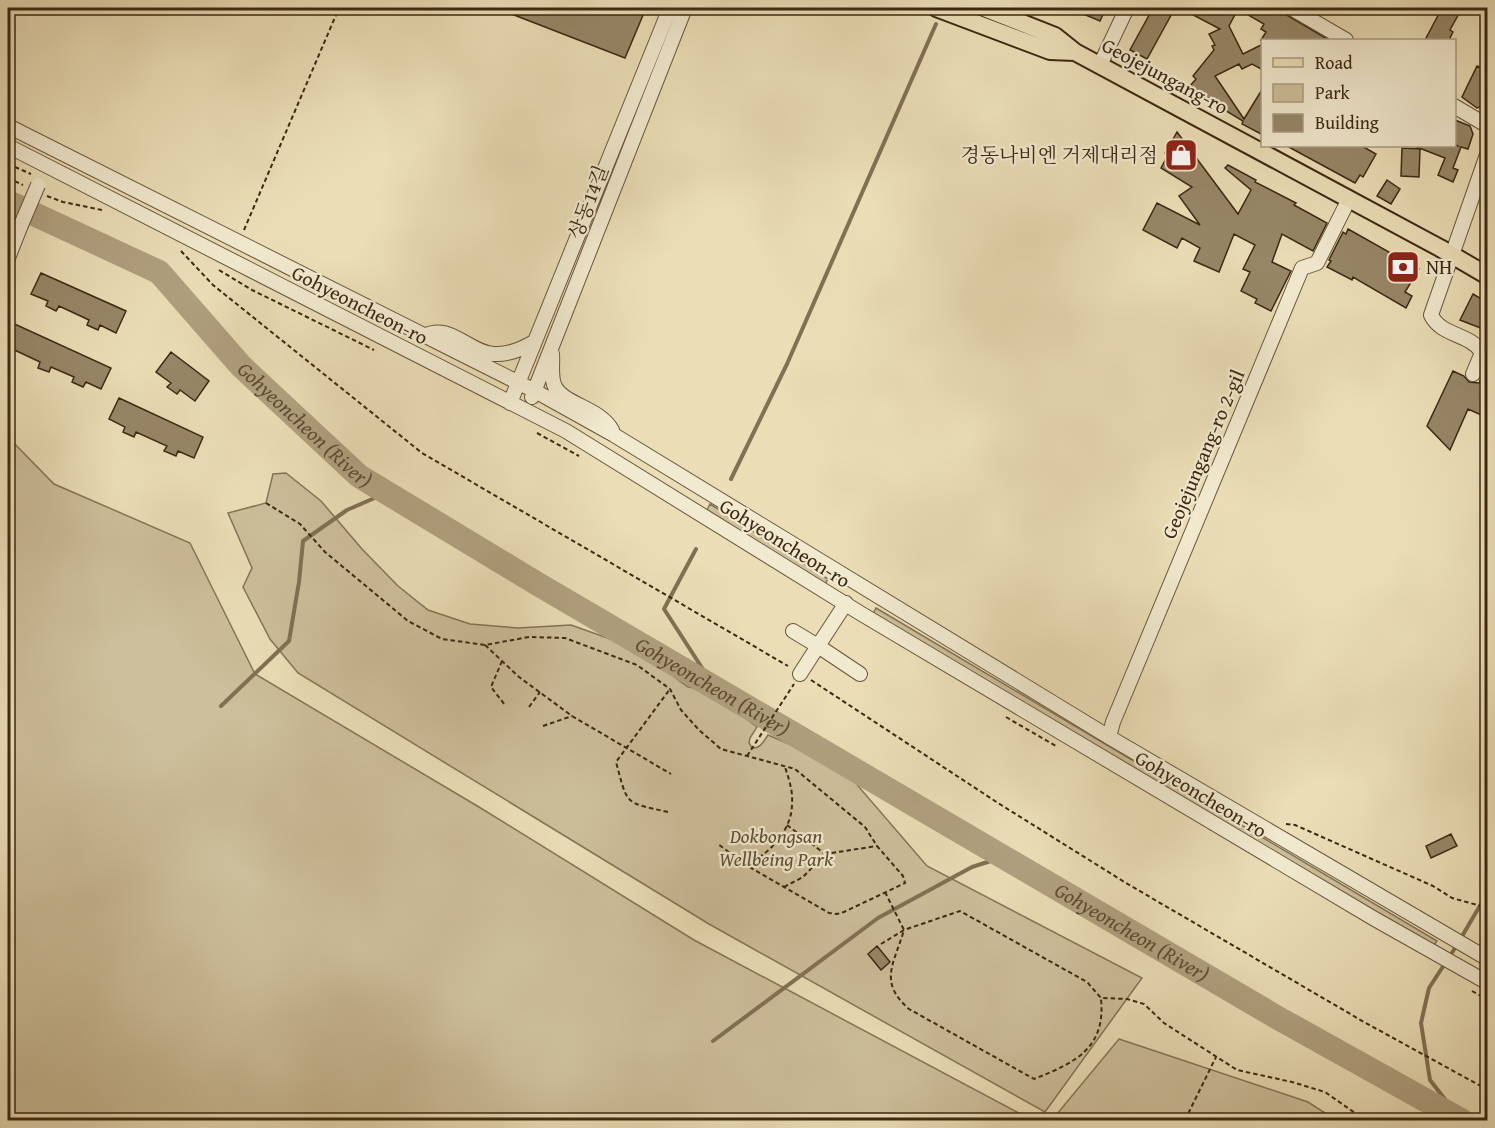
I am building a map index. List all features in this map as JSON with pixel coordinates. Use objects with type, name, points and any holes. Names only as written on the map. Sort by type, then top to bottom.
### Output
[{"type":"main road","name":"Geojejungang-ro","points":[[936,8],[1050,51],[1074,52]]},
{"type":"main road","name":"Geojejungang-ro","points":[[984,8],[1055,36],[1074,52],[1488,276]]},
{"type":"street","name":"상동14길","points":[[510,403],[670,8]]},
{"type":"street","name":"상동14길","points":[[527,410],[685,8]]},
{"type":"street","points":[[1100,65],[1127,8]]},
{"type":"street","points":[[1291,8],[1344,39]]},
{"type":"street","points":[[1456,107],[1488,126]]},
{"type":"street","name":"Gohyeoncheon-ro","points":[[8,126],[535,391],[614,435],[1109,736],[1488,959]]},
{"type":"street","name":"Gohyeoncheon-ro","points":[[8,146],[42,176],[527,410],[576,437],[1129,774],[1488,983]]},
{"type":"street","points":[[8,258],[53,149]]},
{"type":"street","points":[[1473,374],[1481,351],[1473,343],[1440,328],[1431,315],[1488,152]]},
{"type":"street","name":"Geojejungang-ro 2-gil","points":[[1109,736],[1302,268],[1317,263],[1349,199]]},
{"type":"street","points":[[424,336],[431,332],[441,331],[491,354],[514,351],[534,342]]},
{"type":"street","points":[[551,349],[552,376],[556,388],[562,395],[606,420],[614,435]]},
{"type":"street","points":[[800,674],[846,603]]},
{"type":"street","points":[[793,631],[860,674]]},
{"type":"path","points":[[238,243],[339,8]]},
{"type":"path","points":[[8,164],[42,176]]},
{"type":"path","points":[[186,250],[176,244],[213,285],[422,453],[667,594],[800,674],[1126,883],[1364,1022],[1488,1090]]},
{"type":"path","points":[[214,267],[252,290],[378,351]]},
{"type":"path","points":[[533,430],[584,459]]},
{"type":"path","points":[[266,503],[300,524],[325,552],[408,621],[442,639],[485,645],[529,637],[565,638],[637,665],[670,689],[681,710],[721,749],[795,770],[865,826],[877,846],[903,876],[905,883],[837,914],[829,913],[746,865],[718,844]]},
{"type":"path","points":[[485,645],[572,716],[671,774]]},
{"type":"path","points":[[502,661],[491,687],[505,705]]},
{"type":"path","points":[[747,756],[800,674]]},
{"type":"path","points":[[668,812],[632,803],[624,794],[616,762],[670,689]]},
{"type":"path","points":[[529,706],[540,692]]},
{"type":"path","points":[[543,726],[572,716]]},
{"type":"path","points":[[746,865],[760,859],[774,845],[787,825],[793,806],[791,784],[785,767]]},
{"type":"path","points":[[1284,824],[1306,830],[1433,886],[1452,898],[1488,908]]},
{"type":"path","points":[[787,825],[825,854]]},
{"type":"path","points":[[783,887],[803,877],[825,854],[877,846]]},
{"type":"path","points":[[881,944],[904,930],[960,911],[1087,982],[1101,998],[1103,1017],[1097,1035],[1086,1051],[1069,1066],[1034,1079],[909,1009],[896,998],[890,981],[892,966],[904,930],[885,892]]},
{"type":"path","points":[[1101,998],[1127,999],[1144,1004],[1164,1023],[1237,1070],[1325,1092],[1365,1120]]},
{"type":"path","points":[[1185,1120],[1216,1057]]},
{"type":"green space","points":[[8,437],[54,484],[190,543],[255,674],[479,807],[694,940],[1032,1120],[8,1120]]},
{"type":"green space","name":"Dokbongsan Wellbeing Park","points":[[286,473],[321,501],[362,549],[398,586],[428,610],[470,624],[518,628],[571,625],[616,641],[655,663],[688,687],[707,690],[757,727],[750,738],[749,743],[752,748],[760,746],[768,735],[817,756],[853,780],[927,866],[1142,978],[1045,1112],[709,924],[298,673],[270,639],[243,587],[252,568],[228,513],[266,503],[273,474]]},
{"type":"green space","points":[[710,504],[828,579],[825,584],[707,510]]},
{"type":"green space","points":[[876,608],[1437,941],[1433,946],[873,614]]},
{"type":"green space","points":[[1119,1039],[1308,1102],[1336,1120],[1052,1120]]},
{"type":"building","points":[[496,8],[646,8],[625,58]]},
{"type":"building","points":[[1069,8],[1106,8],[1100,21]]},
{"type":"building","points":[[1153,8],[1175,8],[1147,59],[1130,50]]},
{"type":"building","points":[[1180,8],[1275,8],[1327,39],[1262,39],[1266,32],[1261,29],[1264,24],[1238,9],[1229,26],[1243,54],[1261,45],[1261,69],[1252,64],[1242,69],[1239,64],[1215,76],[1244,119],[1261,91],[1261,134],[1242,124],[1243,121],[1203,97],[1190,86],[1196,79],[1193,76],[1214,50],[1212,46],[1215,45],[1209,34],[1220,29]]},
{"type":"building","points":[[1442,8],[1462,8],[1450,30],[1453,32],[1450,39],[1426,39]]},
{"type":"building","points":[[1477,66],[1488,71],[1488,104],[1477,108],[1462,97]]},
{"type":"building","points":[[1456,120],[1470,126],[1473,134],[1468,149],[1461,147],[1453,168],[1458,170],[1453,182],[1438,175],[1445,158],[1417,147],[1456,147],[1458,146],[1456,145]]},
{"type":"building","points":[[1177,132],[1238,214],[1251,190],[1225,168],[1228,165],[1327,223],[1313,251],[1282,234],[1272,262],[1291,271],[1271,311],[1255,303],[1257,299],[1241,291],[1250,272],[1243,269],[1255,245],[1234,234],[1219,272],[1194,261],[1200,248],[1182,238],[1177,248],[1143,230],[1157,203],[1200,225],[1179,196],[1192,187],[1161,168],[1168,155],[1165,153]]},
{"type":"building","points":[[1289,147],[1364,147],[1376,154],[1363,177],[1360,175],[1355,183]]},
{"type":"building","points":[[1402,148],[1420,149],[1419,177],[1401,176]]},
{"type":"building","points":[[1387,180],[1400,189],[1391,204],[1377,196]]},
{"type":"building","points":[[1348,229],[1419,269],[1405,292],[1412,296],[1406,308],[1353,277],[1352,280],[1327,267],[1343,232],[1346,234]]},
{"type":"building","points":[[41,273],[126,311],[116,333],[100,325],[98,330],[87,325],[89,320],[59,306],[56,311],[46,306],[48,301],[31,294]]},
{"type":"building","points":[[1473,294],[1488,303],[1488,331],[1460,320]]},
{"type":"building","points":[[8,321],[111,368],[101,389],[86,382],[83,387],[72,382],[74,377],[51,367],[49,372],[38,368],[40,362],[8,347]]},
{"type":"building","points":[[171,352],[209,381],[195,401],[180,390],[177,394],[167,387],[171,383],[156,372]]},
{"type":"building","points":[[1488,365],[1488,418],[1468,409],[1450,450],[1427,426],[1453,371],[1464,376],[1469,382],[1479,383]]},
{"type":"building","points":[[119,398],[203,437],[194,458],[178,451],[176,456],[164,451],[167,446],[136,432],[134,437],[123,432],[125,427],[109,419]]},
{"type":"building","points":[[1451,834],[1457,846],[1431,858],[1426,846]]},
{"type":"building","points":[[877,946],[890,962],[881,970],[868,954]]},
{"type":"waterway","points":[[731,479],[787,364],[936,24]]},
{"type":"waterway","name":"Gohyeoncheon (River)","points":[[8,202],[159,272],[241,366],[359,476],[536,583],[1278,1018],[1461,1120]]},
{"type":"waterway","points":[[221,706],[289,641],[303,541],[347,510],[386,493]]},
{"type":"waterway","points":[[696,549],[664,609],[715,688]]},
{"type":"waterway","points":[[713,1041],[878,918],[972,867],[1003,857]]},
{"type":"waterway","points":[[1461,938],[1488,892]]},
{"type":"waterway","points":[[1457,945],[1429,988],[1421,1023],[1430,1080],[1461,1120]]},
{"type":"place","name":"경동나비엔 거제대리점","points":[[1181,155]]},
{"type":"place","name":"NH","points":[[1403,267]]}]
